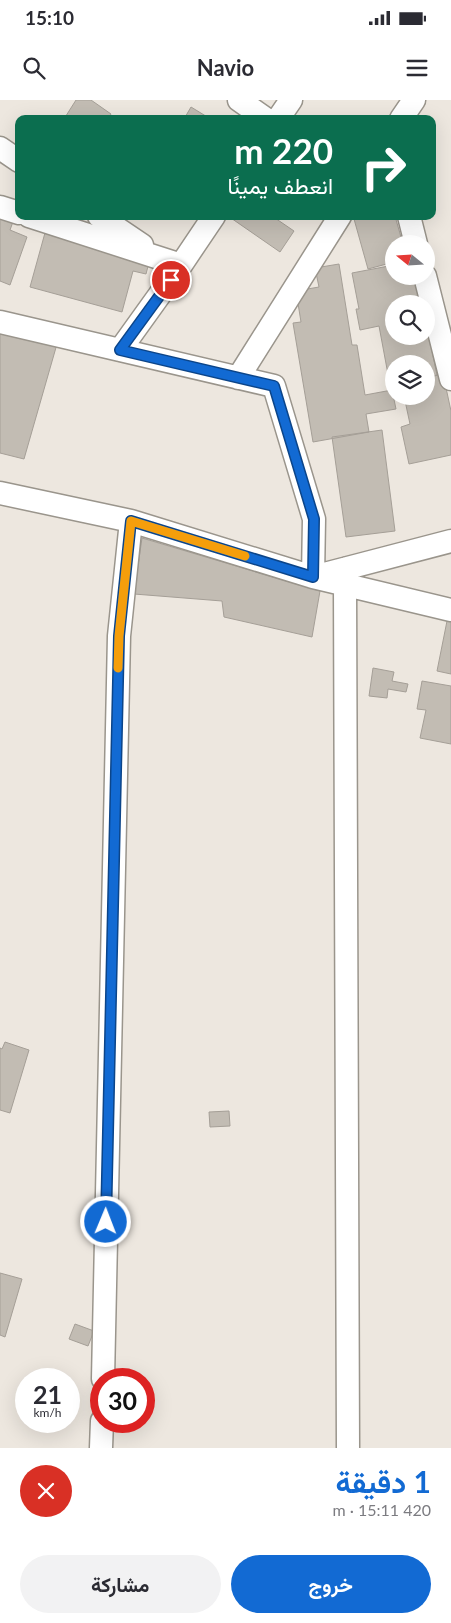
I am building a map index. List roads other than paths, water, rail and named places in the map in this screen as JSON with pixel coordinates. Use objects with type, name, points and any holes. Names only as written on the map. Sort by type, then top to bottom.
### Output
[{"type":"street","points":[[239,100],[260,115]]},
{"type":"street","points":[[281,115],[291,100]]},
{"type":"street","points":[[404,115],[414,100]]},
{"type":"street","points":[[0,148],[15,158]]},
{"type":"street","points":[[0,207],[15,212]]},
{"type":"street","points":[[41,220],[172,263]]},
{"type":"street","points":[[105,220],[172,263]]},
{"type":"street","points":[[120,350],[172,263],[210,220]]},
{"type":"street","points":[[238,378],[337,220]]},
{"type":"street","points":[[410,220],[414,235]]},
{"type":"street","points":[[427,285],[451,379]]},
{"type":"street","points":[[0,322],[274,386],[314,519],[313,577]]},
{"type":"street","points":[[0,493],[131,521],[313,577],[346,576],[451,541]]},
{"type":"street","points":[[103,1368],[119,636],[131,521]]},
{"type":"street","points":[[346,576],[451,610]]},
{"type":"street","points":[[346,576],[348,1448]]},
{"type":"street","points":[[101,1448],[102,1433]]}]
